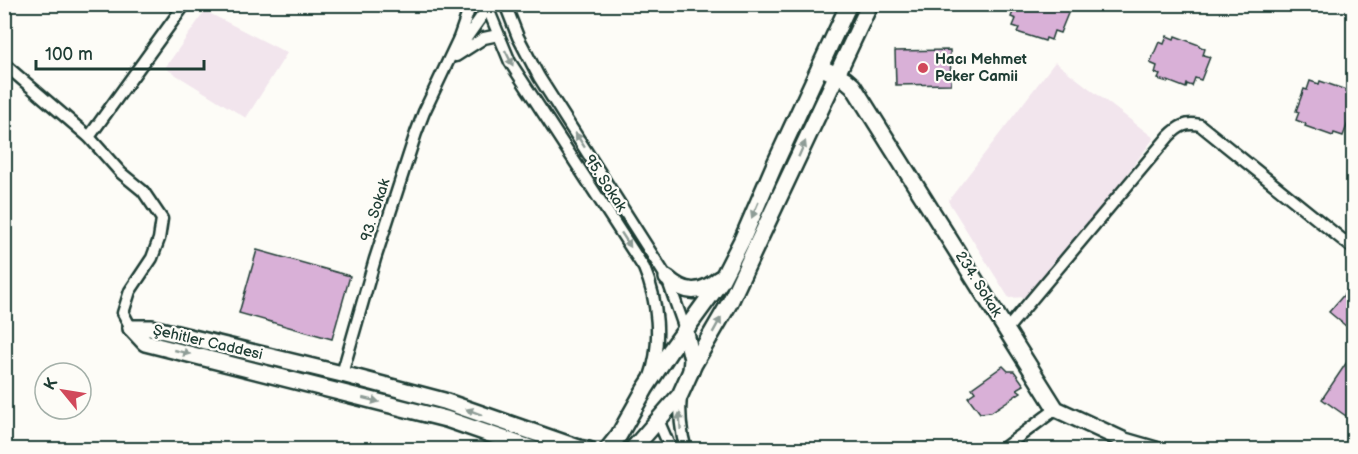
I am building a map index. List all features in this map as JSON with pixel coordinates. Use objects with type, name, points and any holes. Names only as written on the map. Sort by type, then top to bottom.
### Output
[{"type":"street","points":[[89,137],[185,4]]},
{"type":"street","points":[[448,61],[471,4]]},
{"type":"street","name":"95. Sokak","points":[[505,4],[518,37],[548,92],[667,278],[685,329]]},
{"type":"street","points":[[604,449],[619,435],[645,389],[724,276],[849,4]]},
{"type":"street","points":[[632,450],[684,385],[730,302],[870,4]]},
{"type":"street","points":[[448,61],[488,6]]},
{"type":"street","name":"95. Sokak","points":[[488,6],[510,62],[649,279],[657,337],[651,373],[645,389]]},
{"type":"street","points":[[448,61],[484,38],[498,35]]},
{"type":"street","name":"93. Sokak","points":[[342,374],[375,259],[416,133],[448,61]]},
{"type":"street","points":[[4,64],[89,137],[143,191],[162,219],[159,238],[152,258],[129,291],[123,313],[131,328]]},
{"type":"street","name":"234. Sokak","points":[[820,67],[836,74],[853,86],[1056,409]]},
{"type":"street","points":[[534,100],[548,92]]},
{"type":"street","points":[[1007,328],[1169,136],[1178,127],[1189,123],[1200,125],[1353,249]]},
{"type":"street","points":[[667,278],[678,288],[698,290],[712,285],[724,276]]},
{"type":"street","name":"Şehitler Caddesi","points":[[131,328],[152,328],[234,347],[444,401],[506,431],[536,450]]},
{"type":"street","name":"Şehitler Caddesi","points":[[131,328],[145,343],[446,419],[589,450]]},
{"type":"street","points":[[685,329],[692,359],[684,385],[679,417],[686,450]]},
{"type":"street","points":[[230,364],[234,347]]},
{"type":"street","points":[[655,374],[669,361],[674,361],[681,365],[684,372],[684,385]]},
{"type":"street","points":[[294,381],[297,364]]},
{"type":"street","points":[[645,389],[644,406],[658,420],[671,450]]},
{"type":"street","points":[[1001,450],[1056,409],[1125,441],[1156,450]]},
{"type":"shaded area","points":[[205,11],[287,53],[246,118],[165,68]]},
{"type":"shaded area","points":[[1055,62],[1154,138],[1100,210],[1026,297],[1009,298],[948,201]]},
{"type":"building","points":[[1016,4],[1063,4],[1062,8],[1069,11],[1060,33],[1054,31],[1051,40],[1046,38],[1045,41],[1017,32],[1019,28],[1013,26],[1016,19],[1011,17]]},
{"type":"building","points":[[1167,36],[1174,39],[1175,36],[1199,45],[1205,49],[1203,55],[1210,57],[1201,80],[1195,78],[1192,86],[1187,84],[1186,88],[1158,79],[1160,75],[1155,73],[1157,66],[1150,63],[1159,42],[1164,44]]},
{"type":"building","name":"Hacı Mehmet Peker Camii","points":[[950,50],[951,84],[896,85],[895,51]]},
{"type":"building","points":[[1310,81],[1319,84],[1320,81],[1346,90],[1345,92],[1353,95],[1353,110],[1343,136],[1334,133],[1333,136],[1305,126],[1306,124],[1296,120],[1299,112],[1296,111],[1304,89],[1307,90]]},
{"type":"building","points":[[257,250],[350,276],[332,339],[239,313]]},
{"type":"building","points":[[1353,284],[1353,332],[1329,312]]},
{"type":"building","points":[[1353,353],[1353,404],[1346,416],[1322,399]]},
{"type":"building","points":[[1003,366],[1008,371],[1014,371],[1024,385],[1017,389],[1021,392],[991,412],[980,413],[968,397],[975,392],[972,388]]},
{"type":"place","name":"Hacı Mehmet Peker Camii","points":[[923,68]]}]
